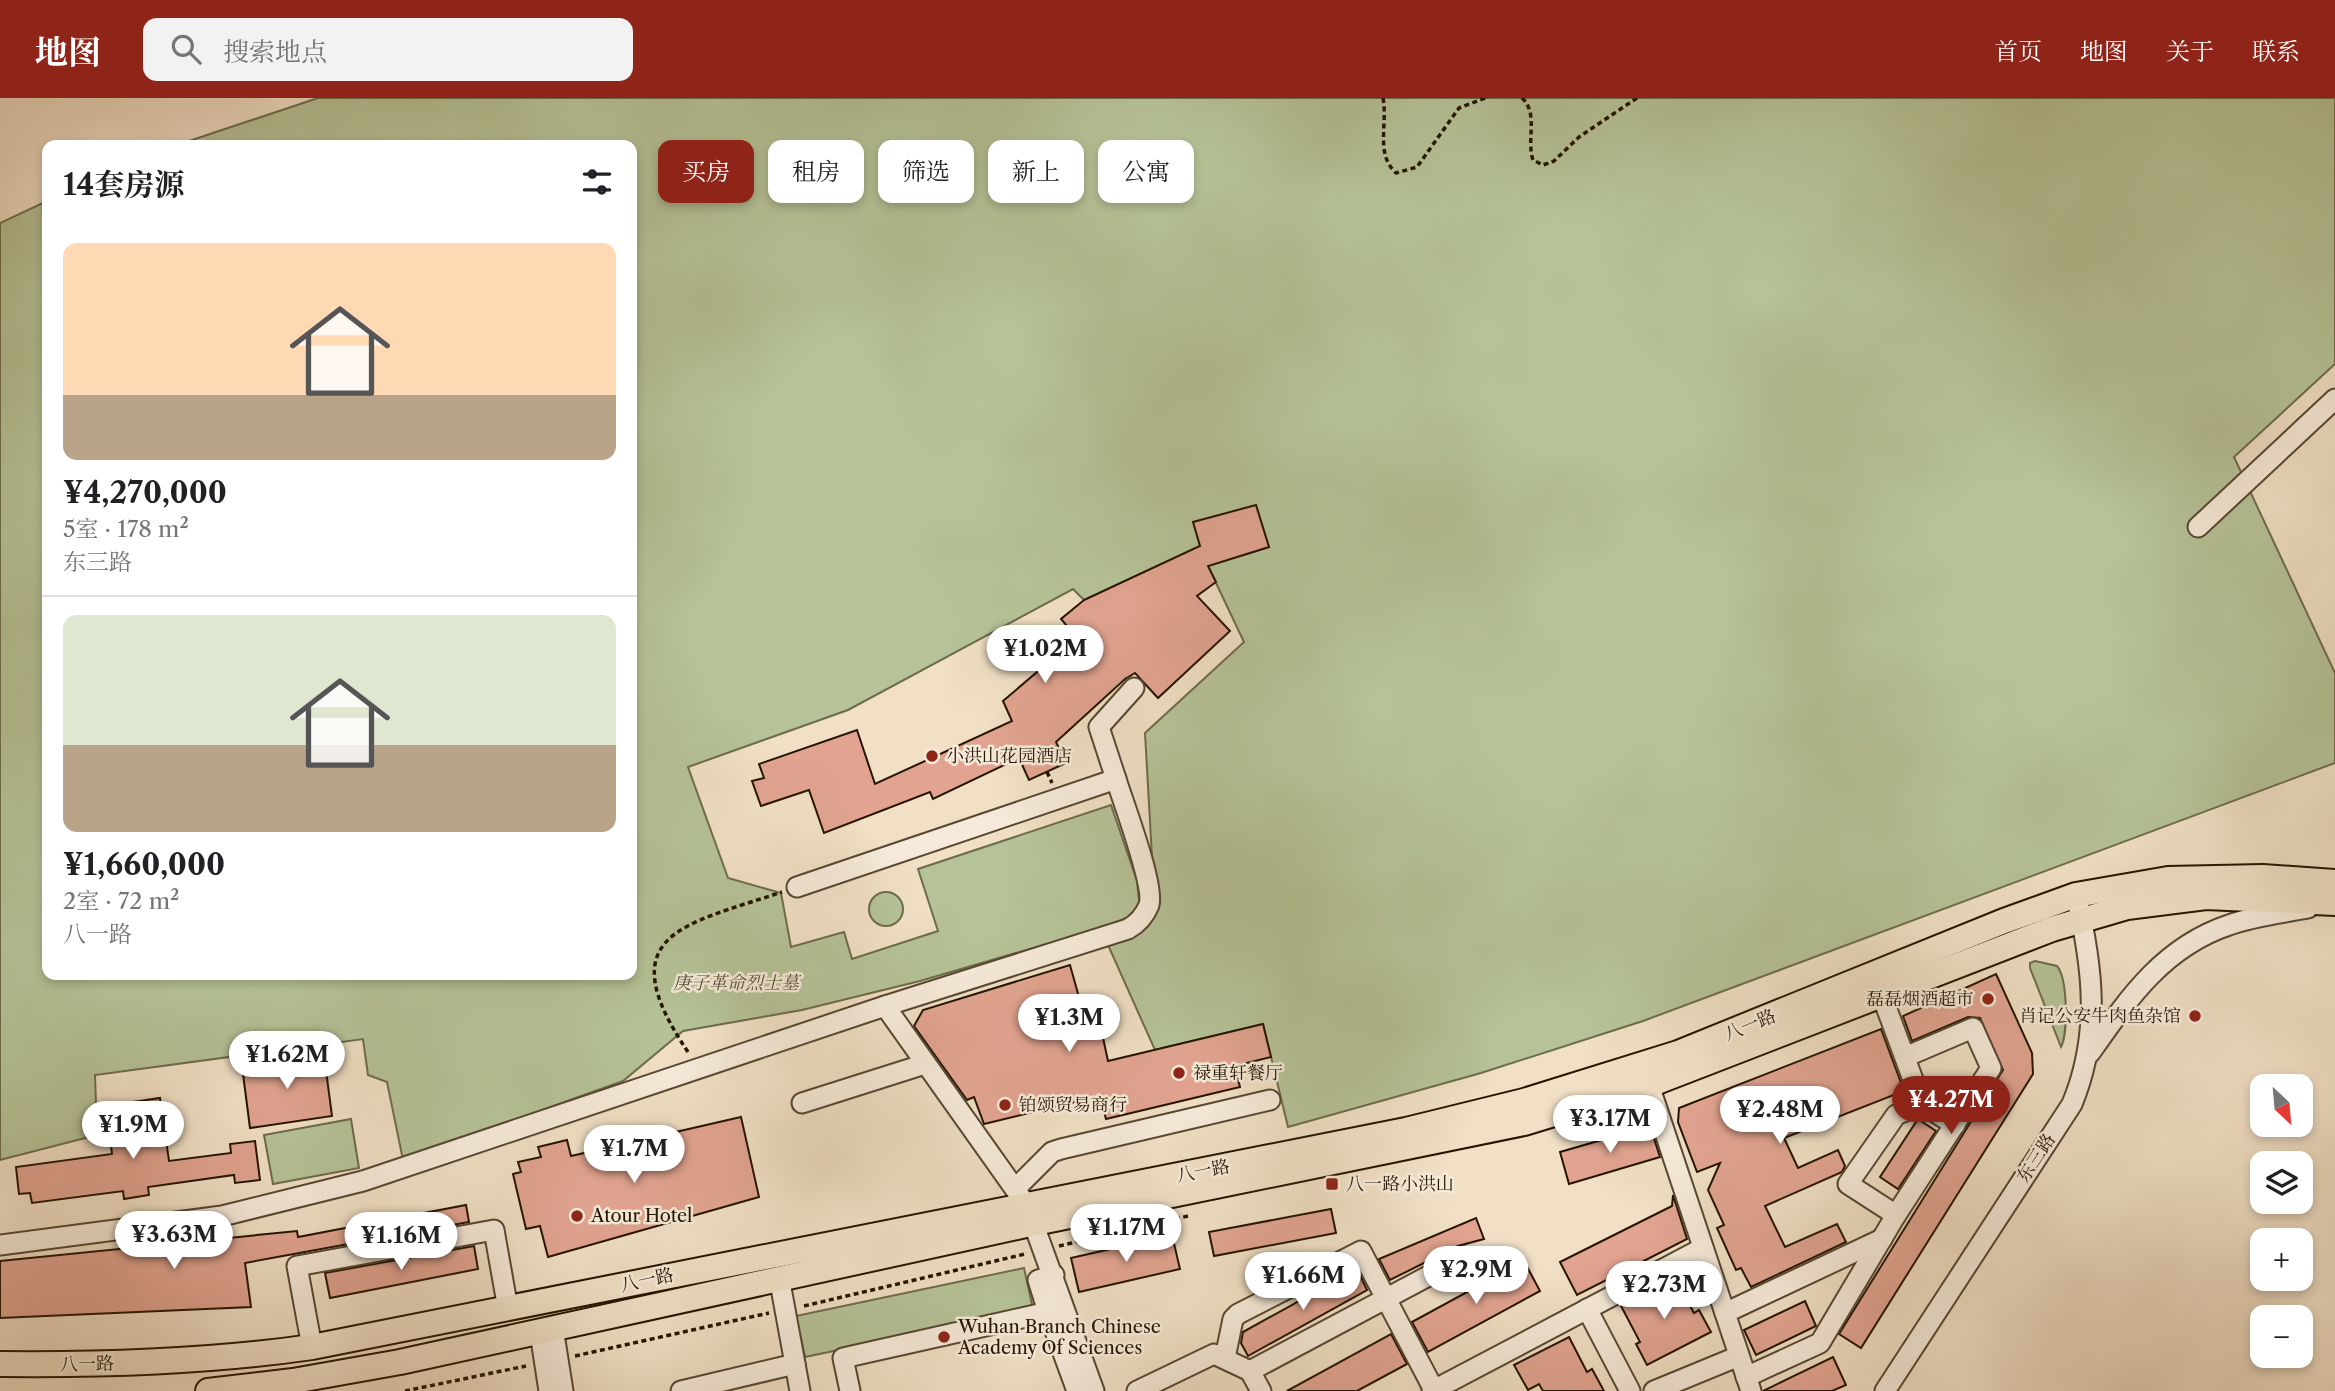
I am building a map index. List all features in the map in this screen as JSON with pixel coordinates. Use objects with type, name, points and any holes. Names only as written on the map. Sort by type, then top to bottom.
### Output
[{"type":"main road","name":"八一路","points":[[221,1391],[345,1373],[779,1278],[1026,1206],[1472,1135],[1524,1123],[1649,1085],[1882,996],[2079,907],[2168,879],[2263,877],[2335,883]]},
{"type":"main road","points":[[2079,907],[2127,907],[2180,898],[2237,897],[2335,903]]},
{"type":"main road","name":"八一路","points":[[0,1364],[138,1363],[229,1357],[312,1346],[1406,1130],[1563,1090],[1703,1044],[2004,921],[2079,907]]},
{"type":"street","points":[[2197,527],[2335,399]]},
{"type":"street","points":[[0,1245],[222,1216],[363,1181],[885,1006],[1128,929],[1149,906],[1149,885],[1099,727],[1134,688]]},
{"type":"street","points":[[797,887],[1116,779]]},
{"type":"street","points":[[2089,1054],[2132,994],[2154,969],[2180,949],[2231,924],[2335,903]]},
{"type":"street","name":"东三路","points":[[1885,1391],[2072,1104],[2089,1054],[2091,1007],[2079,907]]},
{"type":"street","points":[[1882,996],[1922,1104],[1955,1125]]},
{"type":"street","points":[[885,1006],[1026,1206],[1054,1275],[1094,1391]]},
{"type":"street","points":[[1649,1085],[1749,1384],[1820,1343],[1896,1215],[1991,1068],[1973,1028],[1905,1057]]},
{"type":"street","points":[[802,1103],[925,1064]]},
{"type":"street","points":[[1026,1206],[1052,1152],[1270,1100]]},
{"type":"street","points":[[1896,1215],[1848,1184],[1896,1115],[1922,1104]]},
{"type":"street","points":[[312,1346],[297,1266],[494,1230],[508,1309]]},
{"type":"street","points":[[1725,1313],[1882,1239]]},
{"type":"street","points":[[1225,1358],[1233,1319],[1238,1314],[1361,1251],[1433,1391],[1703,1248]]},
{"type":"street","points":[[1250,1371],[1464,1257]]},
{"type":"street","points":[[1054,1275],[1038,1280],[1077,1391]]},
{"type":"street","points":[[779,1278],[800,1391]]},
{"type":"street","points":[[1587,1309],[1630,1391]]},
{"type":"street","points":[[850,1391],[843,1358],[1048,1312]]},
{"type":"street","points":[[546,1330],[549,1391]]},
{"type":"street","points":[[546,1330],[563,1391]]},
{"type":"street","points":[[1137,1391],[1208,1355],[1225,1358],[1250,1371],[1261,1391]]},
{"type":"street","points":[[1654,1391],[1687,1385],[1739,1356]]},
{"type":"street","points":[[681,1391],[795,1364]]},
{"type":"path","points":[[1383,98],[1386,113],[1383,149],[1387,165],[1396,173],[1417,167],[1460,108],[1485,98]]},
{"type":"path","points":[[1522,98],[1529,104],[1532,116],[1529,148],[1533,160],[1543,165],[1554,162],[1579,137],[1637,98]]},
{"type":"path","points":[[700,1067],[673,1029],[657,999],[653,970],[657,953],[668,938],[686,926],[797,887]]},
{"type":"green space","name":"庚子革命烈士墓","points":[[318,98],[2335,98],[2335,364],[2234,457],[2335,673],[2335,763],[1643,1021],[1481,1073],[1288,1127],[1263,1024],[1155,1050],[1108,945],[1138,934],[1155,910],[1145,733],[1244,642],[1208,566],[1269,547],[1256,506],[1194,522],[1200,546],[1084,600],[1073,589],[848,710],[688,767],[728,878],[781,893],[791,947],[844,932],[852,959],[938,931],[918,869],[1111,805],[1137,881],[1140,911],[1112,925],[920,981],[802,1010],[683,1031],[623,1081],[403,1160],[387,1082],[368,1075],[363,1039],[95,1075],[97,1135],[0,1160],[0,223],[42,203],[42,980],[637,980],[637,140],[192,140]]},
{"type":"green space","points":[[886,892],[898,897],[903,909],[898,921],[886,926],[874,921],[869,909],[874,897]]},
{"type":"green space","points":[[2035,961],[2057,966],[2061,973],[2066,1007],[2061,1047],[2030,968],[2030,963]]},
{"type":"green space","points":[[351,1119],[359,1168],[273,1184],[264,1135]]},
{"type":"green space","points":[[1024,1268],[1033,1309],[805,1357],[796,1316]]},
{"type":"building","points":[[1256,505],[1269,547],[1208,566],[1216,582],[1197,596],[1230,631],[1158,698],[1135,673],[1125,679],[1056,742],[1066,763],[1029,780],[1019,758],[933,799],[930,792],[824,833],[809,790],[761,806],[752,781],[764,778],[759,764],[857,730],[875,784],[1012,721],[1003,701],[1077,638],[1061,619],[1084,600],[1200,546],[1193,522]]},
{"type":"building","points":[[1070,965],[1082,1008],[1096,1005],[1108,1061],[1263,1024],[1271,1057],[1235,1066],[1240,1087],[1106,1119],[1100,1096],[984,1124],[974,1097],[967,1100],[914,1026],[923,1010]]},
{"type":"building","points":[[1996,974],[2032,1053],[2033,1074],[1861,1348],[1839,1334],[2003,1070],[1980,1018],[1968,1017],[1912,1041],[1903,1016]]},
{"type":"building","points":[[1881,1029],[1904,1091],[1784,1138],[1798,1168],[1838,1150],[1845,1166],[1842,1172],[1765,1206],[1785,1247],[1837,1224],[1846,1242],[1751,1287],[1741,1268],[1736,1270],[1717,1228],[1724,1225],[1708,1190],[1720,1163],[1697,1172],[1678,1122],[1679,1108]]},
{"type":"building","points":[[324,1055],[332,1116],[250,1128],[242,1066]]},
{"type":"building","points":[[160,1098],[169,1161],[231,1153],[230,1144],[255,1141],[260,1180],[235,1183],[234,1175],[148,1187],[149,1195],[124,1199],[123,1191],[32,1203],[30,1193],[19,1194],[16,1167],[112,1154],[106,1106]]},
{"type":"building","points":[[741,1117],[759,1197],[548,1257],[540,1226],[526,1229],[513,1174],[521,1172],[518,1162],[541,1157],[538,1147],[567,1140],[571,1156]]},
{"type":"building","points":[[1918,1119],[1936,1131],[1898,1189],[1880,1177]]},
{"type":"building","points":[[1650,1126],[1660,1157],[1569,1184],[1560,1152]]},
{"type":"building","points":[[1673,1195],[1687,1239],[1577,1295],[1560,1262],[1672,1206]]},
{"type":"building","points":[[466,1205],[469,1222],[245,1263],[251,1307],[0,1318],[0,1261],[297,1231],[298,1237]]},
{"type":"building","points":[[1331,1209],[1336,1233],[1214,1256],[1209,1232]]},
{"type":"building","points":[[1476,1218],[1484,1239],[1458,1246],[1390,1280],[1379,1259]]},
{"type":"building","points":[[1172,1235],[1180,1269],[1079,1292],[1071,1258]]},
{"type":"building","points":[[474,1246],[478,1269],[330,1298],[325,1273]]},
{"type":"building","points":[[1524,1261],[1540,1291],[1428,1352],[1412,1322]]},
{"type":"building","points":[[1357,1269],[1367,1290],[1248,1356],[1241,1343],[1243,1332]]},
{"type":"building","points":[[1675,1278],[1694,1313],[1699,1310],[1711,1332],[1647,1365],[1636,1344],[1640,1342],[1621,1306]]},
{"type":"building","points":[[1805,1301],[1816,1326],[1756,1355],[1744,1330]]},
{"type":"building","points":[[1391,1334],[1407,1364],[1357,1391],[1287,1391]]},
{"type":"building","points":[[1569,1337],[1587,1372],[1592,1369],[1604,1391],[1543,1391],[1539,1384],[1528,1390],[1514,1365]]},
{"type":"building","points":[[1833,1357],[1846,1385],[1832,1391],[1763,1391]]},
{"type":"place","name":"小洪山花园酒店","points":[[932,756]]},
{"type":"place","name":"磊磊烟酒超市","points":[[1988,999]]},
{"type":"place","name":"肖记公安牛肉鱼杂馆","points":[[2195,1016]]},
{"type":"place","name":"禄重轩餐厅","points":[[1179,1073]]},
{"type":"place","name":"铂颂贸易商行","points":[[1005,1105]]},
{"type":"place","name":"八一路小洪山","points":[[1332,1184]]},
{"type":"place","name":"Atour Hotel","points":[[577,1216]]},
{"type":"place","name":"Wuhan Branch Chinese Academy Of Sciences","points":[[944,1337]]}]
